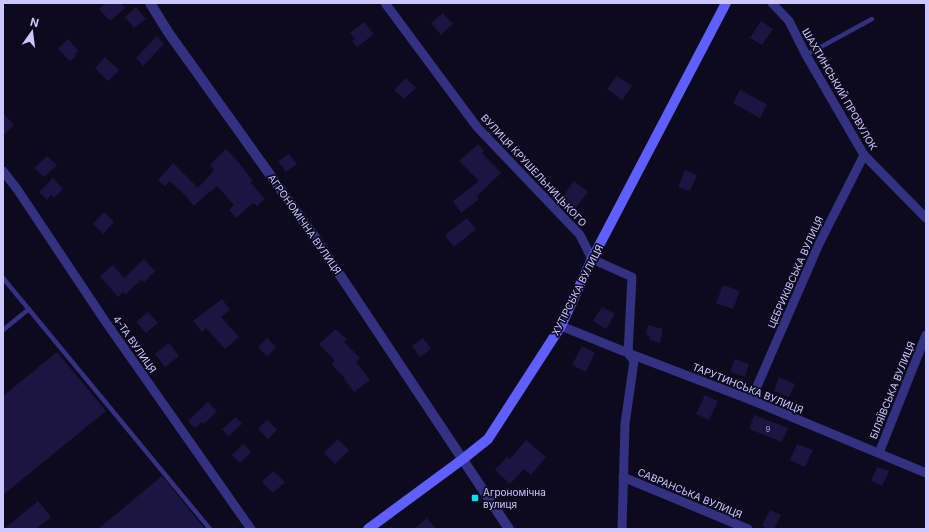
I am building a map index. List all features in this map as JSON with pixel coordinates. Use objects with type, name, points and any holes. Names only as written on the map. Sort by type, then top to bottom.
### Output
[{"type":"main road","name":"ХУТІРСЬКА ВУЛИЦЯ","points":[[368,529],[463,459],[488,438],[561,326],[592,259],[726,3]]},
{"type":"street","name":"АГРОНОМІЧНА ВУЛИЦЯ","points":[[150,3],[168,32],[316,239],[509,529]]},
{"type":"street","name":"ВУЛИЦЯ КРУШЕЛЬНИЦЬКОГО","points":[[385,3],[477,127],[580,235],[592,259]]},
{"type":"street","name":"ШАХТИНСЬКИЙ ПРОВУЛОК","points":[[772,3],[789,22],[806,55],[864,155],[926,218]]},
{"type":"street","name":"ЦЕБРИКІВСЬКА ВУЛИЦЯ","points":[[751,400],[819,244],[864,155]]},
{"type":"street","name":"4-ТА ВУЛИЦЯ","points":[[3,171],[17,189],[105,321],[250,529]]},
{"type":"street","name":"САВРАНСЬКА ВУЛИЦЯ","points":[[592,259],[632,277],[628,353],[634,360],[625,424],[622,529]]},
{"type":"street","name":"ТАРУТИНСЬКА ВУЛИЦЯ","points":[[561,326],[751,400],[926,473]]},
{"type":"street","name":"БІЛЯЇВСЬКА ВУЛИЦЯ","points":[[879,453],[926,335]]},
{"type":"street","name":"САВРАНСЬКА ВУЛИЦЯ","points":[[623,477],[748,529]]},
{"type":"lane","points":[[806,55],[872,19]]},
{"type":"lane","points":[[3,278],[210,529]]},
{"type":"lane","points":[[3,330],[29,310]]},
{"type":"building","points":[[106,3],[120,3],[125,8],[110,21],[99,9]]},
{"type":"building","points":[[136,7],[146,19],[134,28],[125,17]]},
{"type":"building","points":[[443,13],[453,24],[441,35],[431,23]]},
{"type":"building","points":[[761,21],[773,29],[762,45],[750,38]]},
{"type":"building","points":[[364,22],[374,34],[357,47],[352,41],[355,39],[350,33]]},
{"type":"building","points":[[157,36],[164,44],[143,66],[136,58]]},
{"type":"building","points":[[68,39],[79,51],[70,61],[58,49]]},
{"type":"building","points":[[105,57],[119,70],[108,81],[95,68]]},
{"type":"building","points":[[617,76],[632,86],[622,100],[607,89]]},
{"type":"building","points":[[406,78],[416,88],[404,99],[394,90]]},
{"type":"building","points":[[740,90],[767,104],[760,118],[733,103]]},
{"type":"building","points":[[3,113],[14,125],[3,136]]},
{"type":"building","points":[[478,144],[484,151],[482,153],[501,173],[477,196],[479,199],[461,213],[453,201],[479,181],[459,161]]},
{"type":"building","points":[[226,149],[253,181],[250,182],[265,199],[257,206],[253,203],[236,218],[229,210],[234,205],[217,186],[194,206],[170,181],[165,186],[158,180],[173,163],[198,188],[214,170],[210,165]]},
{"type":"building","points":[[289,154],[297,164],[286,172],[278,161]]},
{"type":"building","points":[[47,156],[57,165],[44,177],[34,168]]},
{"type":"building","points":[[685,170],[697,175],[690,191],[678,187]]},
{"type":"building","points":[[53,178],[63,189],[54,198],[51,195],[47,200],[39,192]]},
{"type":"building","points":[[574,181],[588,192],[574,210],[562,198]]},
{"type":"building","points":[[104,212],[114,222],[103,234],[93,224]]},
{"type":"building","points":[[467,218],[476,229],[454,247],[445,235]]},
{"type":"building","points":[[144,259],[155,271],[144,282],[141,280],[126,294],[123,292],[118,297],[100,276],[113,265],[124,278]]},
{"type":"building","points":[[723,285],[740,291],[733,309],[716,303]]},
{"type":"building","points":[[222,299],[230,310],[221,317],[239,337],[225,349],[206,328],[202,332],[193,321]]},
{"type":"building","points":[[602,307],[615,314],[606,329],[593,321]]},
{"type":"building","points":[[148,312],[158,323],[146,333],[136,322]]},
{"type":"building","points":[[648,325],[663,329],[660,343],[649,340],[650,336],[646,335]]},
{"type":"building","points":[[336,329],[347,340],[344,342],[360,358],[356,362],[370,380],[354,392],[344,379],[345,378],[331,364],[335,361],[319,344]]},
{"type":"building","points":[[267,338],[276,347],[267,356],[258,347]]},
{"type":"building","points":[[423,338],[431,349],[420,357],[412,346]]},
{"type":"building","points":[[169,343],[179,356],[165,367],[155,354]]},
{"type":"building","points":[[582,346],[595,353],[586,372],[572,365]]},
{"type":"building","points":[[57,352],[106,411],[3,495],[3,396]]},
{"type":"building","points":[[735,359],[749,364],[745,377],[730,372]]},
{"type":"building","points":[[779,377],[795,384],[789,397],[774,391]]},
{"type":"building","points":[[705,395],[718,401],[709,420],[696,414]]},
{"type":"building","points":[[208,402],[217,411],[204,424],[202,422],[195,428],[188,421]]},
{"type":"building","points":[[754,415],[788,428],[782,442],[749,429]]},
{"type":"building","points":[[236,417],[242,424],[228,436],[222,429]]},
{"type":"building","points":[[267,420],[277,430],[268,439],[258,429]]},
{"type":"building","points":[[338,439],[349,450],[335,464],[324,453]]},
{"type":"building","points":[[526,440],[546,457],[531,475],[524,469],[510,484],[495,470],[507,457],[510,459]]},
{"type":"building","points":[[243,444],[251,452],[240,463],[232,455]]},
{"type":"building","points":[[797,444],[813,450],[805,467],[790,460]]},
{"type":"building","points":[[877,467],[889,471],[882,486],[871,481]]},
{"type":"building","points":[[273,471],[285,482],[273,493],[262,482]]},
{"type":"building","points":[[162,476],[205,529],[98,529]]},
{"type":"building","points":[[38,501],[51,517],[36,529],[4,529]]},
{"type":"building","points":[[770,510],[781,515],[774,529],[769,529],[762,526]]},
{"type":"building","points":[[427,518],[436,529],[414,529]]},
{"type":"place","name":"Агрономічна вулиця","points":[[475,498]]}]
